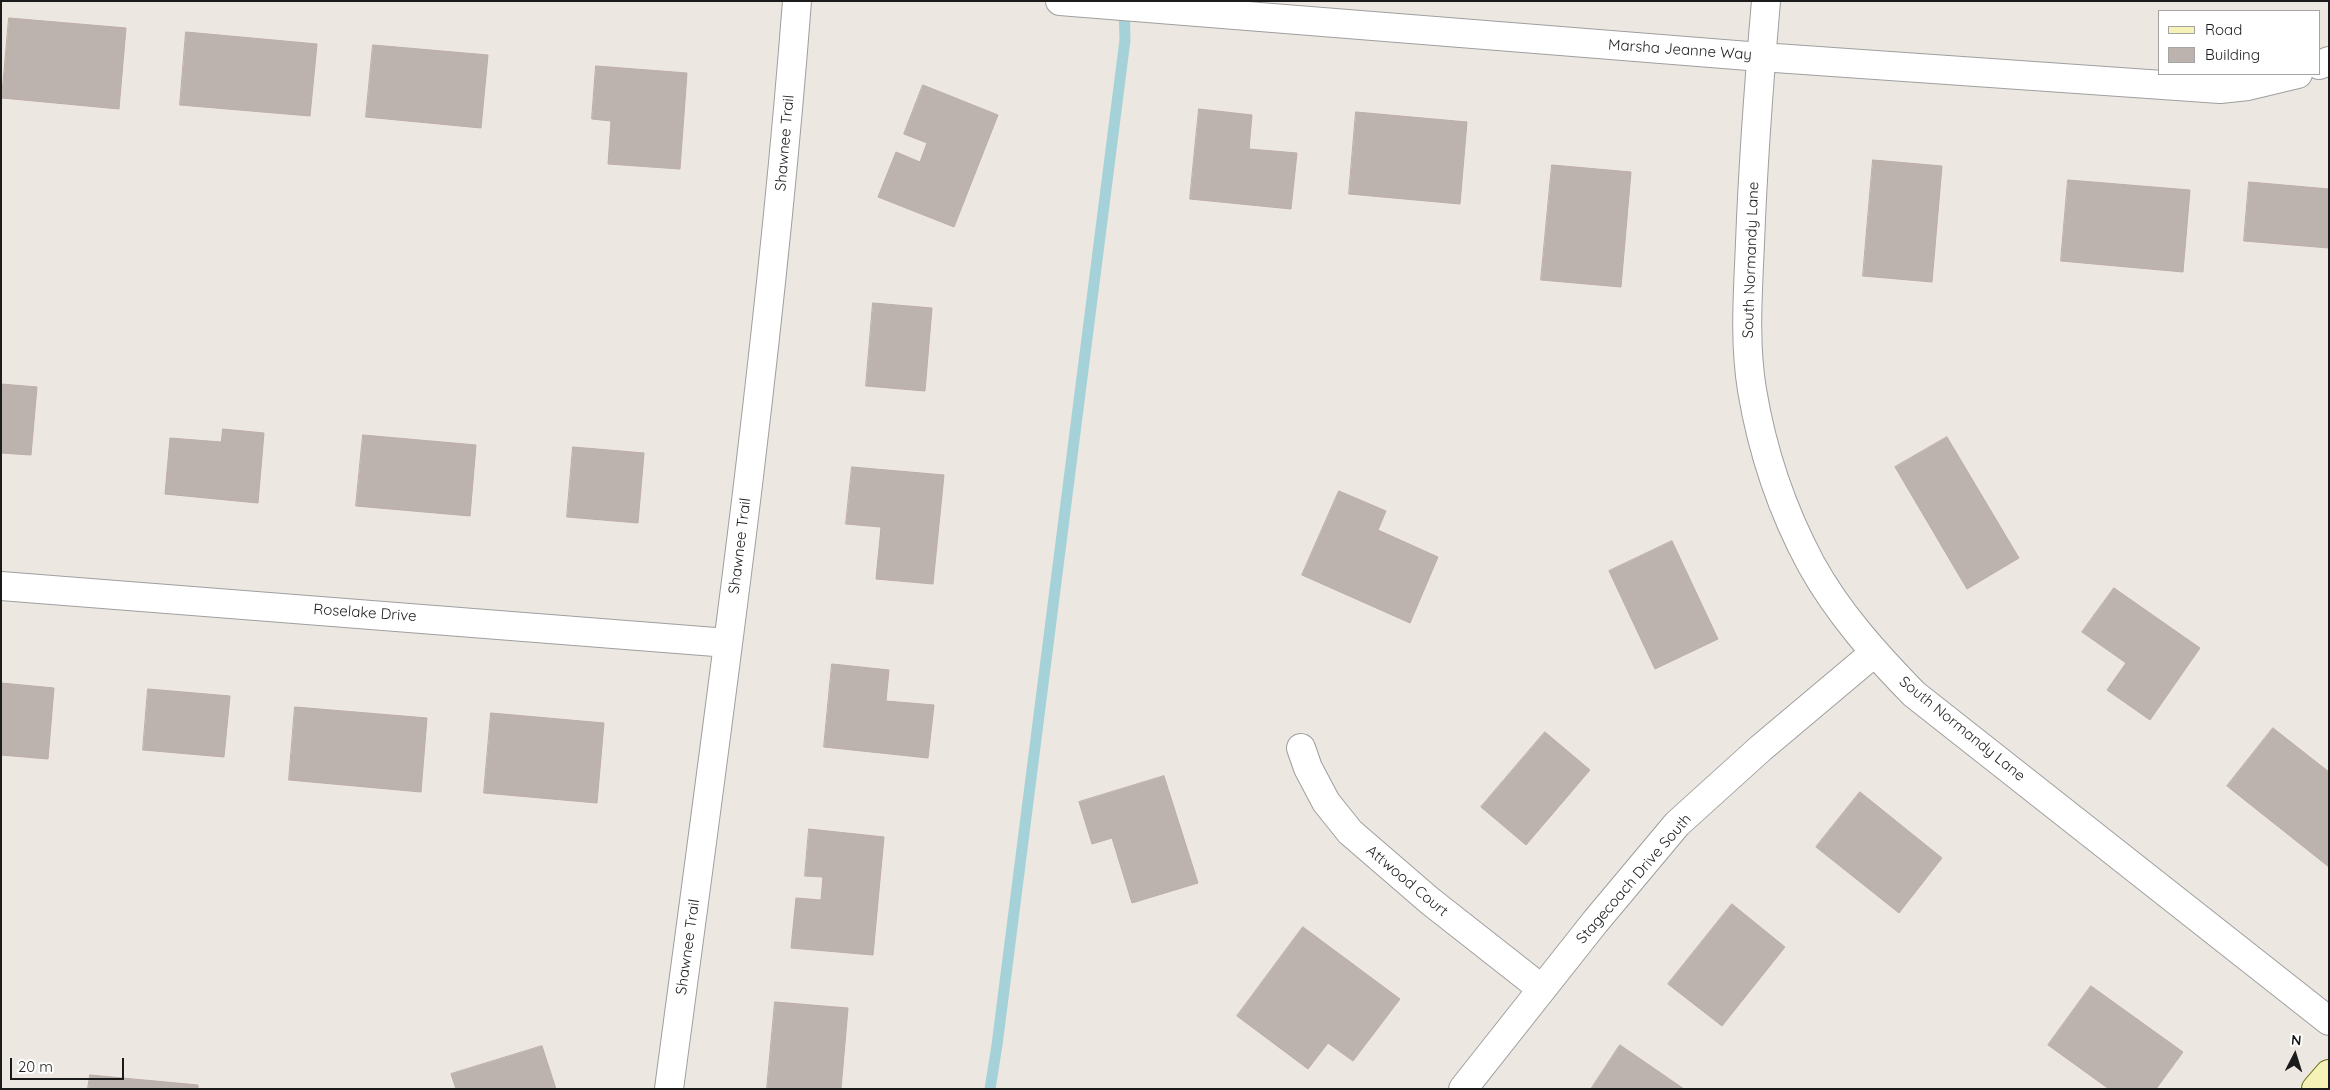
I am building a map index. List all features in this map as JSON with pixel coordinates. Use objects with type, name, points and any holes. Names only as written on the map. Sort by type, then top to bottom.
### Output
[{"type":"street","name":"Shawnee Trail","points":[[669,1089],[728,643],[770,303],[797,1]]},
{"type":"street","name":"Marsha Jeanne Way","points":[[1060,1],[1761,57],[2220,89],[2248,86],[2294,75]]},
{"type":"street","name":"South Normandy Lane","points":[[1766,1],[1753,165],[1746,327],[1752,389],[1765,450],[1784,508],[1812,564],[1845,617],[1874,653],[1914,694],[2329,1022]]},
{"type":"street","name":"Roselake Drive","points":[[1,586],[172,601],[354,612],[728,643]]},
{"type":"street","name":"Stagecoach Drive South","points":[[1463,1089],[1595,922],[1677,824],[1761,748],[1874,653]]},
{"type":"street","name":"Attwood Court","points":[[1301,748],[1308,768],[1326,802],[1350,832],[1430,902],[1542,989]]},
{"type":"street","points":[[2316,1089],[2329,1074]]},
{"type":"building","points":[[9,18],[126,28],[119,109],[2,98]]},
{"type":"building","points":[[186,32],[317,44],[310,116],[180,105]]},
{"type":"building","points":[[373,45],[488,55],[481,128],[366,117]]},
{"type":"building","points":[[596,66],[687,73],[680,169],[608,164],[611,121],[592,119]]},
{"type":"building","points":[[923,85],[998,115],[954,227],[878,197],[896,152],[920,162],[927,143],[904,134]]},
{"type":"building","points":[[1199,109],[1252,115],[1249,149],[1297,153],[1291,209],[1190,199]]},
{"type":"building","points":[[1356,112],[1467,122],[1460,204],[1349,194]]},
{"type":"building","points":[[1873,160],[1942,166],[1932,282],[1863,276]]},
{"type":"building","points":[[1552,165],[1631,172],[1621,287],[1541,280]]},
{"type":"building","points":[[2068,180],[2190,190],[2183,272],[2061,261]]},
{"type":"building","points":[[2249,182],[2329,189],[2329,248],[2244,241]]},
{"type":"building","points":[[873,303],[932,308],[925,391],[866,386]]},
{"type":"building","points":[[1,384],[37,387],[31,455],[1,453]]},
{"type":"building","points":[[223,429],[264,433],[258,503],[165,494],[170,438],[221,442]]},
{"type":"building","points":[[363,435],[476,445],[470,516],[356,506]]},
{"type":"building","points":[[1947,437],[2019,558],[1967,589],[1895,467]]},
{"type":"building","points":[[573,447],[644,453],[638,523],[567,517]]},
{"type":"building","points":[[852,467],[944,475],[933,584],[876,579],[881,527],[846,524]]},
{"type":"building","points":[[1339,491],[1386,511],[1378,530],[1438,557],[1410,623],[1302,575]]},
{"type":"building","points":[[1672,541],[1718,639],[1655,669],[1609,571]]},
{"type":"building","points":[[2114,588],[2200,648],[2150,720],[2107,690],[2126,663],[2082,632]]},
{"type":"building","points":[[832,664],[889,670],[886,701],[934,705],[928,758],[824,747]]},
{"type":"building","points":[[1,683],[54,688],[48,759],[1,755]]},
{"type":"building","points":[[148,689],[230,696],[224,757],[143,750]]},
{"type":"building","points":[[295,707],[427,718],[421,792],[289,780]]},
{"type":"building","points":[[491,713],[604,723],[597,803],[484,793]]},
{"type":"building","points":[[2273,728],[2329,772],[2329,867],[2227,786]]},
{"type":"building","points":[[1545,732],[1590,770],[1526,845],[1481,807]]},
{"type":"building","points":[[1164,776],[1198,883],[1132,903],[1112,838],[1092,844],[1079,802]]},
{"type":"building","points":[[1860,792],[1942,858],[1899,913],[1816,847]]},
{"type":"building","points":[[809,829],[884,837],[873,955],[791,948],[796,898],[821,900],[823,877],[805,876]]},
{"type":"building","points":[[1732,904],[1785,947],[1722,1026],[1668,984]]},
{"type":"building","points":[[1303,927],[1400,999],[1353,1061],[1328,1043],[1308,1069],[1237,1016]]},
{"type":"building","points":[[2091,986],[2183,1052],[2156,1089],[2109,1089],[2048,1045]]},
{"type":"building","points":[[775,1002],[848,1008],[841,1089],[767,1089]]},
{"type":"building","points":[[1620,1045],[1684,1089],[1591,1089]]},
{"type":"building","points":[[542,1046],[556,1089],[456,1089],[451,1074]]},
{"type":"building","points":[[90,1075],[198,1085],[198,1089],[88,1089]]},
{"type":"waterway","points":[[990,1089],[1125,40],[1124,5]]}]
